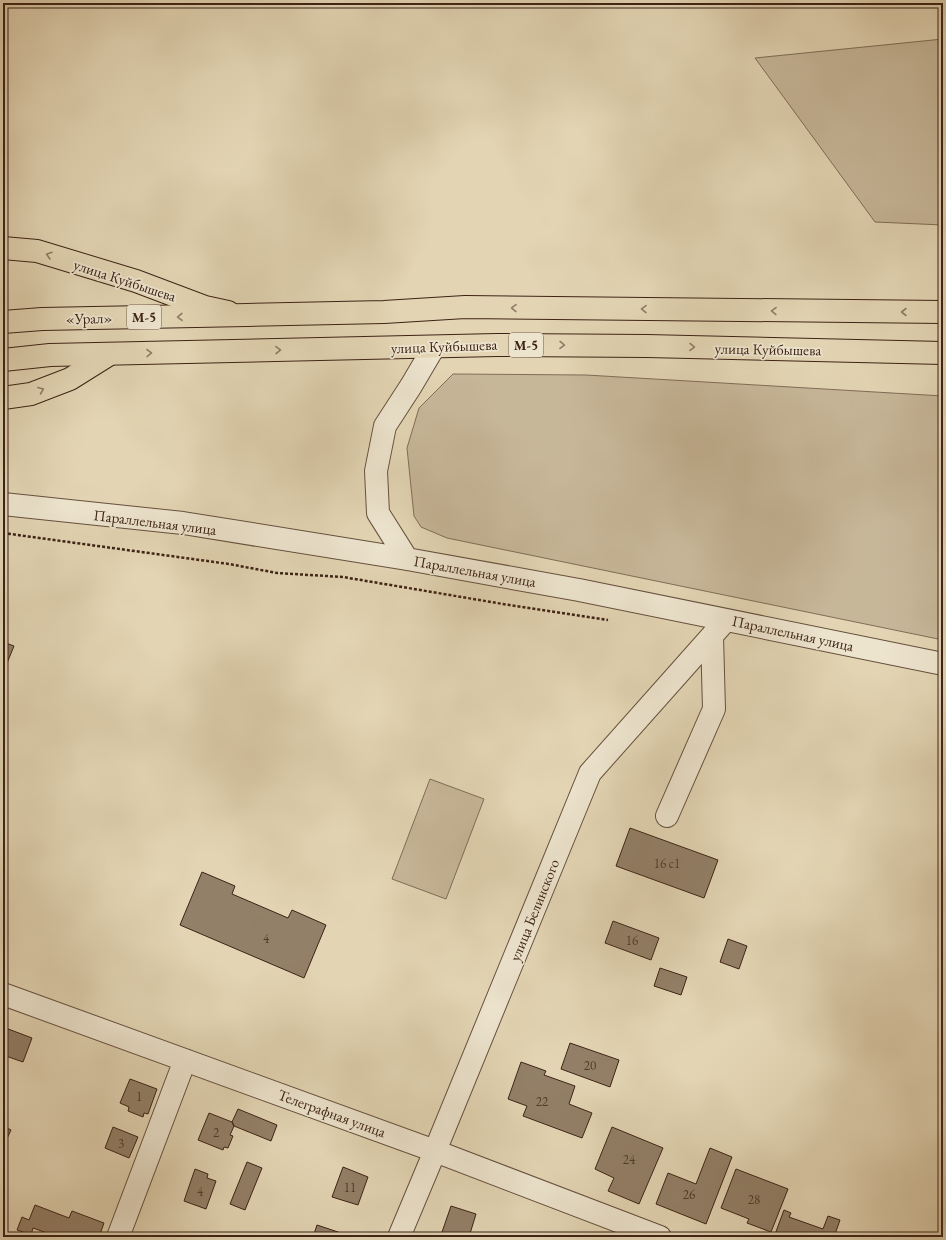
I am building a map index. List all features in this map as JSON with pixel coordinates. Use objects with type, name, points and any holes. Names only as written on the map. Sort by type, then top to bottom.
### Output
[{"type":"main road","name":"улица Куйбышева","points":[[3,248],[36,251],[136,281],[205,307],[247,316],[384,312],[464,307],[943,312]]},
{"type":"main road","name":"«Урал»","points":[[3,322],[42,319],[247,316]]},
{"type":"main road","name":"улица Куйбышева","points":[[110,354],[434,347],[497,344],[655,346],[943,354]]},
{"type":"main road","name":"М-5","points":[[3,360],[50,355],[110,354]]},
{"type":"main road","points":[[3,398],[31,394],[70,379],[110,354]]},
{"type":"street","points":[[407,559],[378,513],[376,471],[385,426],[434,347]]},
{"type":"street","name":"Параллельная улица","points":[[3,504],[183,523],[407,559],[579,590],[943,664]]},
{"type":"street","name":"улица Белинского","points":[[399,1237],[590,773],[726,620]]},
{"type":"street","points":[[667,816],[714,709],[712,636]]},
{"type":"street","name":"Телеграфная улица","points":[[3,994],[435,1151],[654,1236]]},
{"type":"street","points":[[118,1237],[185,1060]]},
{"type":"path","points":[[3,533],[229,564],[277,573],[342,577],[503,604],[612,620]]},
{"type":"shaded area","points":[[943,39],[943,225],[875,222],[755,58]]},
{"type":"shaded area","points":[[453,374],[586,375],[943,396],[943,640],[447,538],[421,527],[414,516],[407,448],[419,408]]},
{"type":"shaded area","points":[[430,779],[484,799],[446,899],[392,879]]},
{"type":"building","points":[[3,642],[14,646],[3,673]]},
{"type":"building","points":[[630,828],[718,860],[704,898],[616,866]]},
{"type":"building","points":[[202,872],[235,886],[232,894],[288,918],[292,910],[326,925],[304,978],[180,925]]},
{"type":"building","points":[[613,921],[659,938],[651,960],[605,943]]},
{"type":"building","points":[[728,939],[747,946],[739,969],[720,962]]},
{"type":"building","points":[[660,968],[687,977],[681,995],[654,986]]},
{"type":"building","points":[[3,1027],[32,1038],[23,1062],[3,1055]]},
{"type":"building","points":[[570,1043],[619,1060],[610,1087],[561,1069]]},
{"type":"building","points":[[521,1062],[546,1071],[544,1075],[575,1086],[569,1104],[592,1113],[582,1138],[523,1116],[527,1106],[508,1099]]},
{"type":"building","points":[[130,1079],[157,1089],[148,1114],[144,1113],[143,1117],[128,1111],[129,1107],[120,1103]]},
{"type":"building","points":[[238,1109],[277,1125],[271,1141],[234,1126],[232,1122]]},
{"type":"building","points":[[209,1113],[232,1122],[234,1126],[230,1135],[233,1136],[228,1148],[224,1147],[223,1150],[198,1140]]},
{"type":"building","points":[[3,1126],[11,1130],[3,1147]]},
{"type":"building","points":[[113,1127],[138,1137],[129,1158],[105,1148]]},
{"type":"building","points":[[612,1127],[663,1148],[639,1204],[608,1191],[614,1178],[595,1169]]},
{"type":"building","points":[[710,1148],[732,1157],[706,1224],[656,1204],[668,1173],[696,1184]]},
{"type":"building","points":[[247,1162],[262,1168],[245,1210],[230,1204]]},
{"type":"building","points":[[343,1167],[368,1177],[358,1205],[332,1197]]},
{"type":"building","points":[[195,1169],[208,1174],[207,1178],[216,1181],[206,1209],[184,1201]]},
{"type":"building","points":[[736,1169],[788,1189],[771,1232],[747,1223],[749,1219],[721,1208]]},
{"type":"building","points":[[35,1205],[69,1218],[72,1211],[104,1223],[99,1237],[67,1237],[63,1235],[63,1237],[58,1237],[33,1228],[31,1235],[17,1230],[22,1217],[29,1220]]},
{"type":"building","points":[[451,1206],[476,1214],[469,1237],[448,1237],[441,1235]]},
{"type":"building","points":[[784,1210],[791,1213],[789,1217],[823,1229],[828,1216],[840,1220],[834,1237],[774,1237]]},
{"type":"building","points":[[317,1225],[341,1233],[340,1237],[313,1237]]}]
